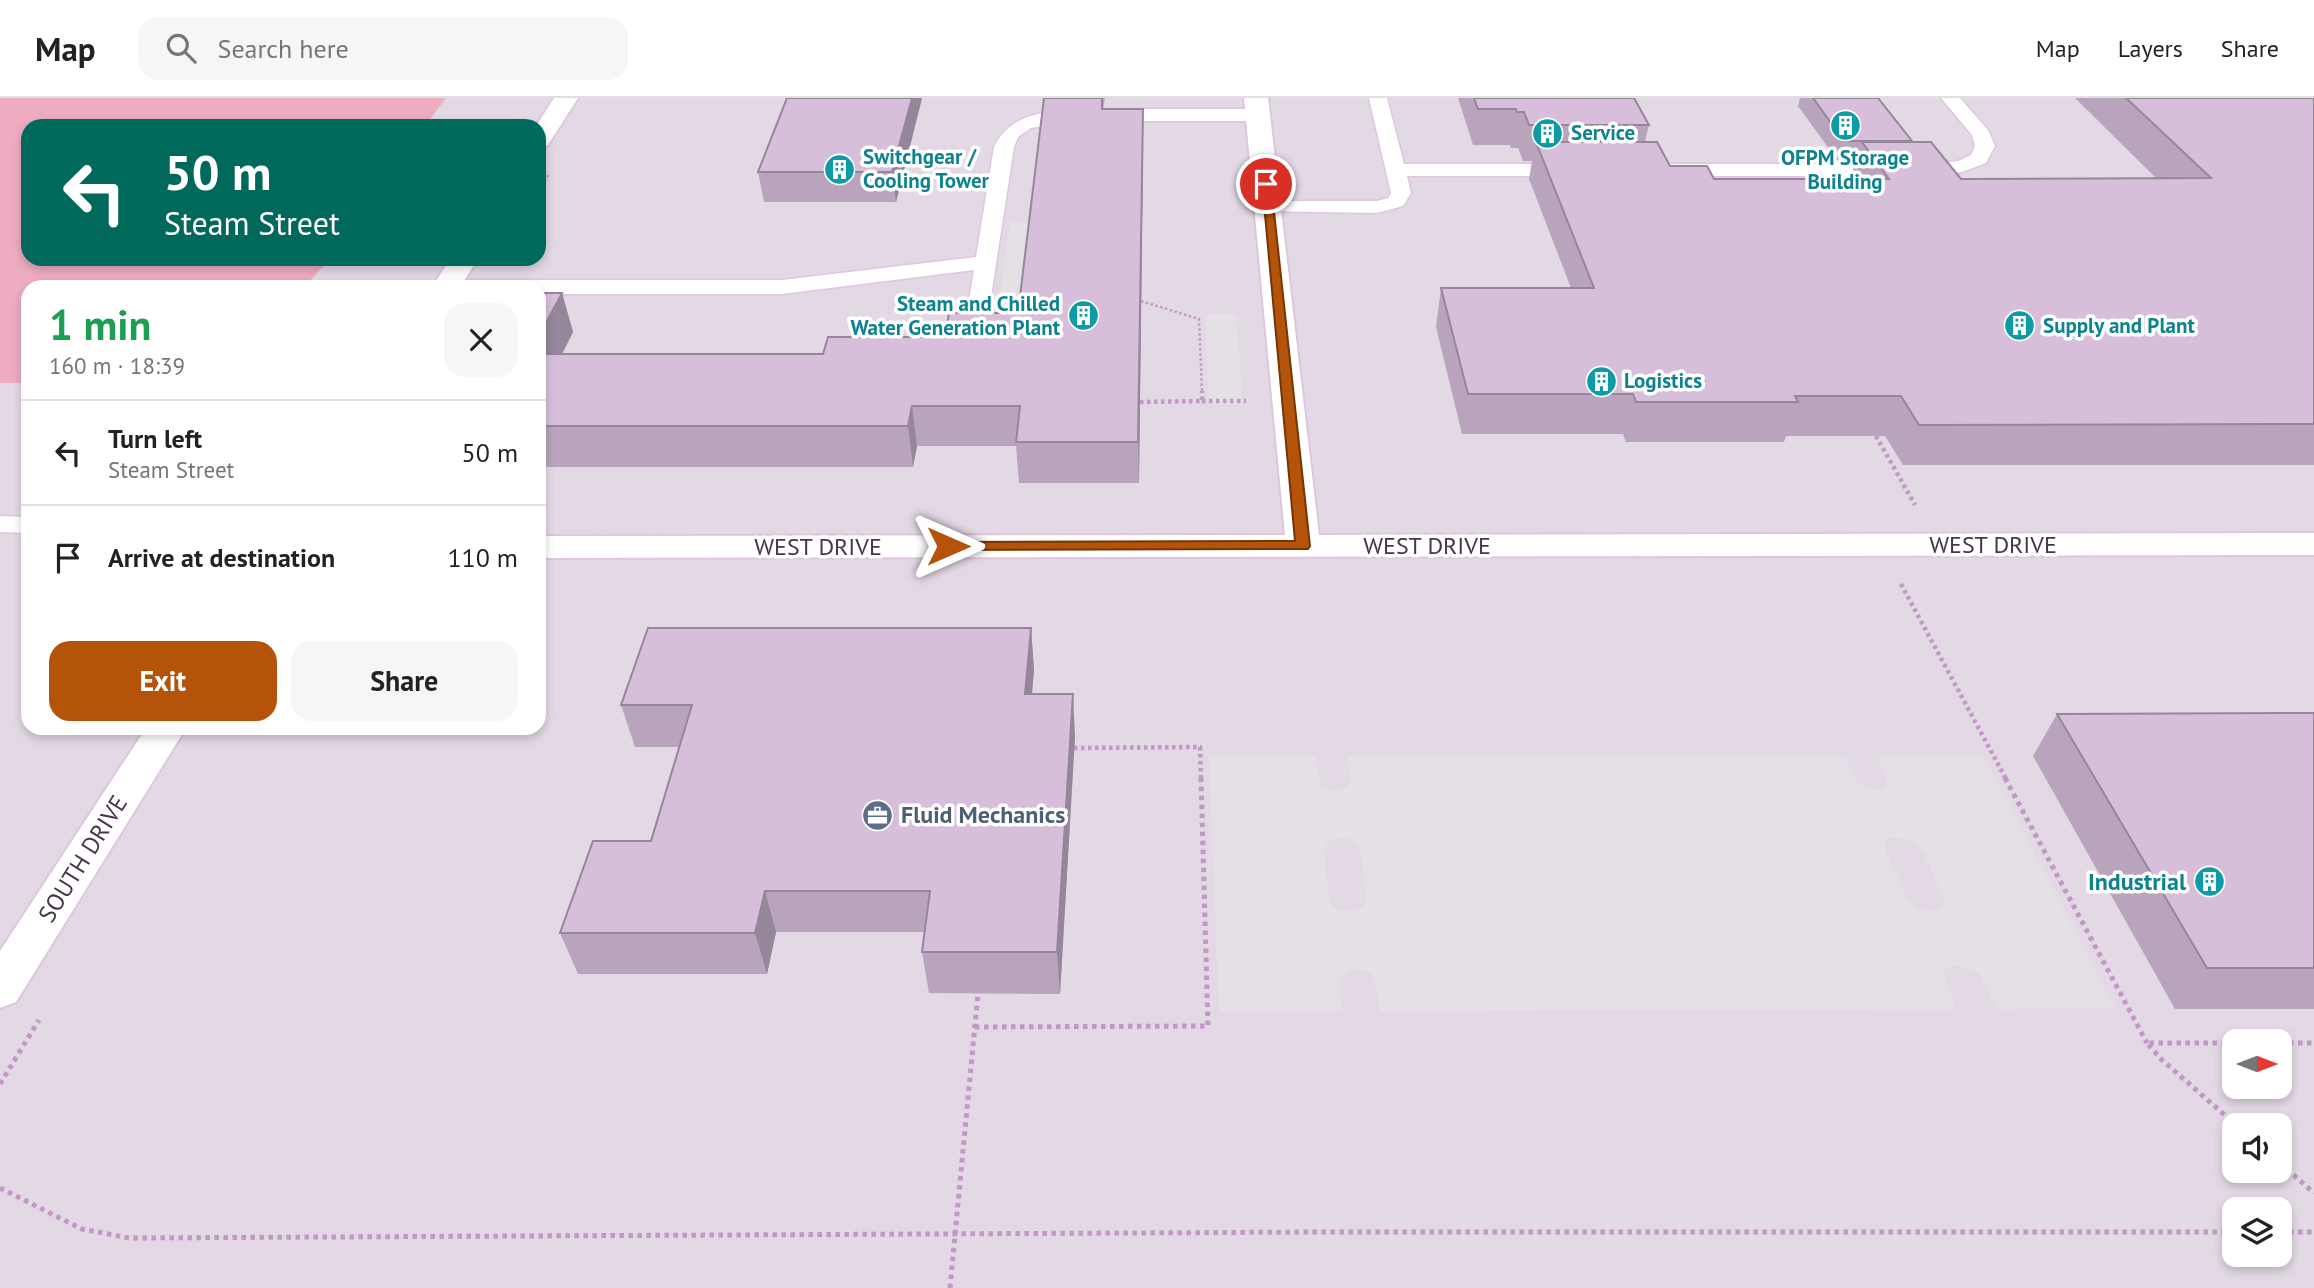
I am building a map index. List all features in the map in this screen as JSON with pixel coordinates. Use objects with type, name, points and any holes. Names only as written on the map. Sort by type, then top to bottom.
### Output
[{"type":"street","points":[[546,129],[566,98]]},
{"type":"street","points":[[1257,107],[1303,546]]},
{"type":"street","name":"WEST DRIVE","points":[[546,547],[2314,544]]},
{"type":"street","name":"SOUTH DRIVE","points":[[0,989],[162,735]]},
{"type":"lane","points":[[1269,207],[1388,205],[1396,202],[1401,193],[1378,98]]},
{"type":"lane","points":[[1643,170],[1932,170],[1962,166],[1979,159],[1985,146],[1981,134],[1950,98]]},
{"type":"lane","points":[[973,342],[1004,146],[1010,134],[1024,124],[1073,115],[1257,107]]},
{"type":"lane","points":[[1396,170],[1588,170]]},
{"type":"lane","points":[[546,287],[782,287],[986,262]]},
{"type":"lane","points":[[0,524],[21,524]]},
{"type":"path","points":[[1140,402],[1202,401],[1199,319],[1141,301]]},
{"type":"path","points":[[1876,436],[1919,513]]},
{"type":"path","points":[[1895,574],[2147,1043],[2162,1060],[2222,1113]]},
{"type":"path","points":[[975,1027],[1209,1026],[1200,747],[1074,748]]},
{"type":"path","points":[[950,1288],[978,993]]},
{"type":"path","points":[[2147,1043],[2222,1043]]},
{"type":"path","points":[[2292,1043],[2314,1043]]},
{"type":"path","points":[[2292,1174],[2314,1193]]},
{"type":"path","points":[[0,1188],[82,1229],[129,1238],[2222,1233]]},
{"type":"path","points":[[2292,1233],[2314,1233]]},
{"type":"shaded area","points":[[0,98],[2314,98],[2314,1288],[0,1288]]},
{"type":"shaded area","points":[[0,98],[446,98],[430,119],[21,119],[21,266],[324,266],[310,280],[21,280],[21,383],[0,383]]},
{"type":"shaded area","points":[[1010,222],[1036,222],[1021,352],[992,352]]},
{"type":"shaded area","points":[[1205,314],[1236,314],[1243,405],[1209,405]]},
{"type":"shaded area","points":[[1209,757],[1315,757],[1321,787],[1336,791],[1345,788],[1350,782],[1348,757],[1845,757],[1858,784],[1874,790],[1884,788],[1888,783],[1877,757],[1984,757],[2115,1008],[1997,1009],[1978,972],[1955,965],[1943,974],[1956,1009],[1380,1011],[1375,978],[1368,971],[1353,969],[1342,975],[1339,982],[1342,1011],[1219,1011]],"holes":[[[1344,837],[1353,840],[1360,850],[1366,898],[1362,908],[1356,911],[1338,910],[1332,905],[1328,893],[1324,848],[1328,841]],[[1893,837],[1912,841],[1923,851],[1944,901],[1941,909],[1925,912],[1909,902],[1885,850],[1886,840]]]},
{"type":"building","name":"Switchgear / Cooling Tower","points":[[787,98],[912,98],[892,172],[758,172]]},
{"type":"building","name":"Steam and Chilled Water Generation Plant","points":[[1044,98],[1102,98],[1102,109],[1143,109],[1138,442],[1016,442],[1020,406],[912,406],[908,426],[546,426],[546,354],[823,354],[828,337],[945,337],[949,313],[1018,313]]},
{"type":"building","points":[[1474,98],[1634,98],[1649,125],[1529,125],[1524,112],[1517,112],[1516,109],[1478,109]]},
{"type":"building","points":[[1813,98],[1878,98],[1912,141],[1844,141]]},
{"type":"building","name":"Supply and Plant","points":[[2126,98],[2314,98],[2314,424],[1919,425],[1901,396],[1795,396],[1798,402],[1636,402],[1633,394],[1468,394],[1441,288],[1594,288],[1536,142],[1657,142],[1670,166],[1707,166],[1714,179],[1889,179],[1862,142],[1931,142],[1961,179],[2211,178]]},
{"type":"building","points":[[546,293],[562,293],[546,323]]},
{"type":"building","name":"Fluid Mechanics","points":[[648,628],[1031,628],[1025,694],[1073,694],[1057,952],[922,952],[930,891],[765,891],[755,933],[560,933],[593,841],[651,841],[692,705],[621,705]]},
{"type":"building","name":"Industrial","points":[[2314,713],[2314,968],[2207,968],[2057,714]]},
{"type":"place","name":"OFPM Storage Building","points":[[1845,126]]},
{"type":"place","name":"Service","points":[[1548,133]]},
{"type":"place","name":"Switchgear / Cooling Tower","points":[[840,169]]},
{"type":"place","name":"Steam and Chilled Water Generation Plant","points":[[1083,316]]},
{"type":"place","name":"Supply and Plant","points":[[2020,326]]},
{"type":"place","name":"Logistics","points":[[1601,381]]},
{"type":"place","name":"Fluid Mechanics","points":[[878,815]]},
{"type":"place","name":"Industrial","points":[[2209,882]]},
{"type":"route","points":[[948,546],[1303,546],[1266,184]]}]
